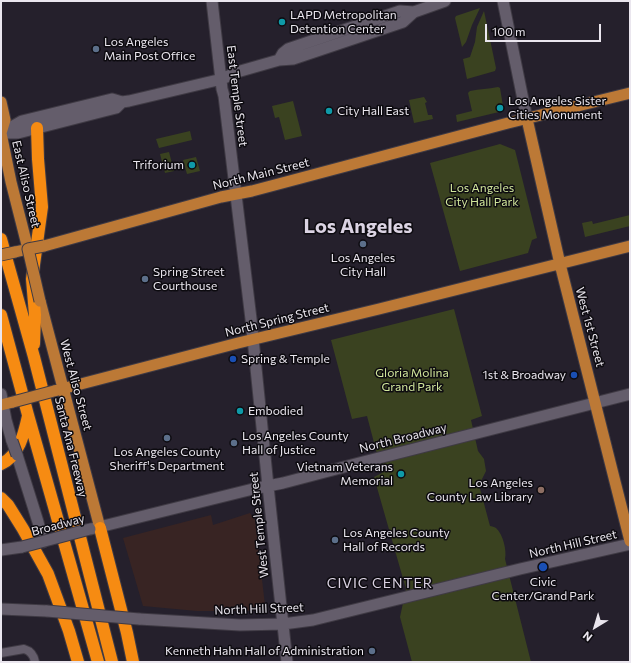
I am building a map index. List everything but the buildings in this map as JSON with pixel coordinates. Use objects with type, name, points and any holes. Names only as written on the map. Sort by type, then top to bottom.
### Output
[{"type":"highway","points":[[34,357],[35,316],[32,279],[42,207],[37,128]]},
{"type":"highway","name":"Santa Ana Freeway","points":[[1,239],[34,357],[112,662]]},
{"type":"highway","points":[[1,315],[98,662]]},
{"type":"highway","points":[[1,464],[7,462],[23,438],[28,415]]},
{"type":"highway","points":[[1,498],[8,505],[23,528],[48,574],[67,624],[78,662]]},
{"type":"highway","points":[[95,528],[127,633],[133,662]]},
{"type":"main road","name":"East Temple Street","points":[[212,1],[236,194]]},
{"type":"main road","points":[[1,133],[22,121],[112,99],[122,102],[222,79],[237,72],[279,60],[283,53],[288,49],[400,11],[414,12],[445,1]]},
{"type":"main road","points":[[503,1],[527,119]]},
{"type":"main road","name":"North Main Street","points":[[1,255],[44,246],[140,219],[630,93]]},
{"type":"main road","name":"East Aliso Street","points":[[1,102],[5,120],[1,133],[11,182],[28,249]]},
{"type":"main road","points":[[1,133],[18,132],[37,128],[116,108],[122,102]]},
{"type":"main road","name":"West 1st Street","points":[[527,119],[560,264],[630,542]]},
{"type":"main road","name":"West Temple Street","points":[[236,194],[287,662]]},
{"type":"main road","name":"North Spring Street","points":[[5,401],[58,390],[253,339],[630,246]]},
{"type":"main road","name":"West Aliso Street","points":[[28,249],[58,390],[95,528]]},
{"type":"main road","name":"North Broadway","points":[[95,528],[283,483],[630,394]]},
{"type":"main road","points":[[5,401],[6,420],[43,542]]},
{"type":"main road","name":"Broadway","points":[[1,550],[22,547],[95,528]]},
{"type":"main road","name":"North Hill Street","points":[[1,609],[240,625],[283,624],[352,612],[630,542]]},
{"type":"street","points":[[1,653],[24,649],[32,654],[35,662]]},
{"type":"shaded area","points":[[250,513],[255,520],[265,605],[258,611],[197,611],[143,606],[123,538],[211,515],[213,525]]},
{"type":"green space","points":[[480,8],[466,42],[462,47],[455,18],[456,16]]},
{"type":"green space","points":[[484,11],[496,68],[495,71],[467,79],[463,59],[470,57],[475,42],[477,27]]},
{"type":"green space","points":[[500,88],[503,106],[499,112],[457,122],[456,115],[472,111],[468,93],[470,91]]},
{"type":"green space","points":[[424,97],[427,102],[425,103],[428,115],[432,115],[433,119],[414,123],[409,100]]},
{"type":"green space","points":[[293,101],[302,136],[285,140],[279,117],[275,118],[272,106]]},
{"type":"green space","points":[[190,131],[192,140],[159,148],[156,139]]},
{"type":"green space","name":"Los Angeles City Hall Park","points":[[500,144],[515,150],[537,238],[532,240],[528,253],[460,271],[430,163]]},
{"type":"green space","points":[[169,152],[174,171],[165,173],[160,154]]},
{"type":"green space","points":[[196,157],[200,171],[187,174],[183,160]]},
{"type":"green space","points":[[630,215],[630,226],[585,237],[582,223],[592,221],[593,224]]},
{"type":"green space","name":"Gloria Molina Grand Park","points":[[454,309],[482,416],[471,420],[478,451],[484,459],[486,471],[479,485],[490,526],[496,528],[501,534],[504,543],[505,559],[531,662],[412,662],[400,617],[406,589],[374,477],[382,473],[367,416],[352,419],[331,340]]},
{"type":"place","name":"LAPD Metropolitan Detention Center","points":[[282,22]]},
{"type":"place","name":"Los Angeles Main Post Office","points":[[96,49]]},
{"type":"place","name":"Los Angeles Sister Cities Monument","points":[[500,108]]},
{"type":"place","name":"City Hall East","points":[[329,111]]},
{"type":"place","name":"Triforium","points":[[192,165]]},
{"type":"place","name":"Los Angeles City Hall","points":[[363,244]]},
{"type":"place","name":"Spring Street Courthouse","points":[[145,279]]},
{"type":"place","name":"Spring & Temple","points":[[233,359]]},
{"type":"place","name":"1st & Broadway","points":[[574,375]]},
{"type":"place","name":"Embodied","points":[[240,411]]},
{"type":"place","name":"Los Angeles County Sheriff's Department","points":[[167,438]]},
{"type":"place","name":"Los Angeles County Hall of Justice","points":[[234,443]]},
{"type":"place","name":"Vietnam Veterans Memorial","points":[[401,474]]},
{"type":"place","name":"Los Angeles County Law Library","points":[[541,490]]},
{"type":"place","name":"Los Angeles County Hall of Records","points":[[335,540]]},
{"type":"place","name":"Civic Center/Grand Park","points":[[543,567]]},
{"type":"place","name":"Kenneth Hahn Hall of Administration","points":[[372,651]]},
{"type":"district","name":"Los Angeles","points":[[358,226]]},
{"type":"district","name":"CIVIC CENTER","points":[[380,583]]}]
